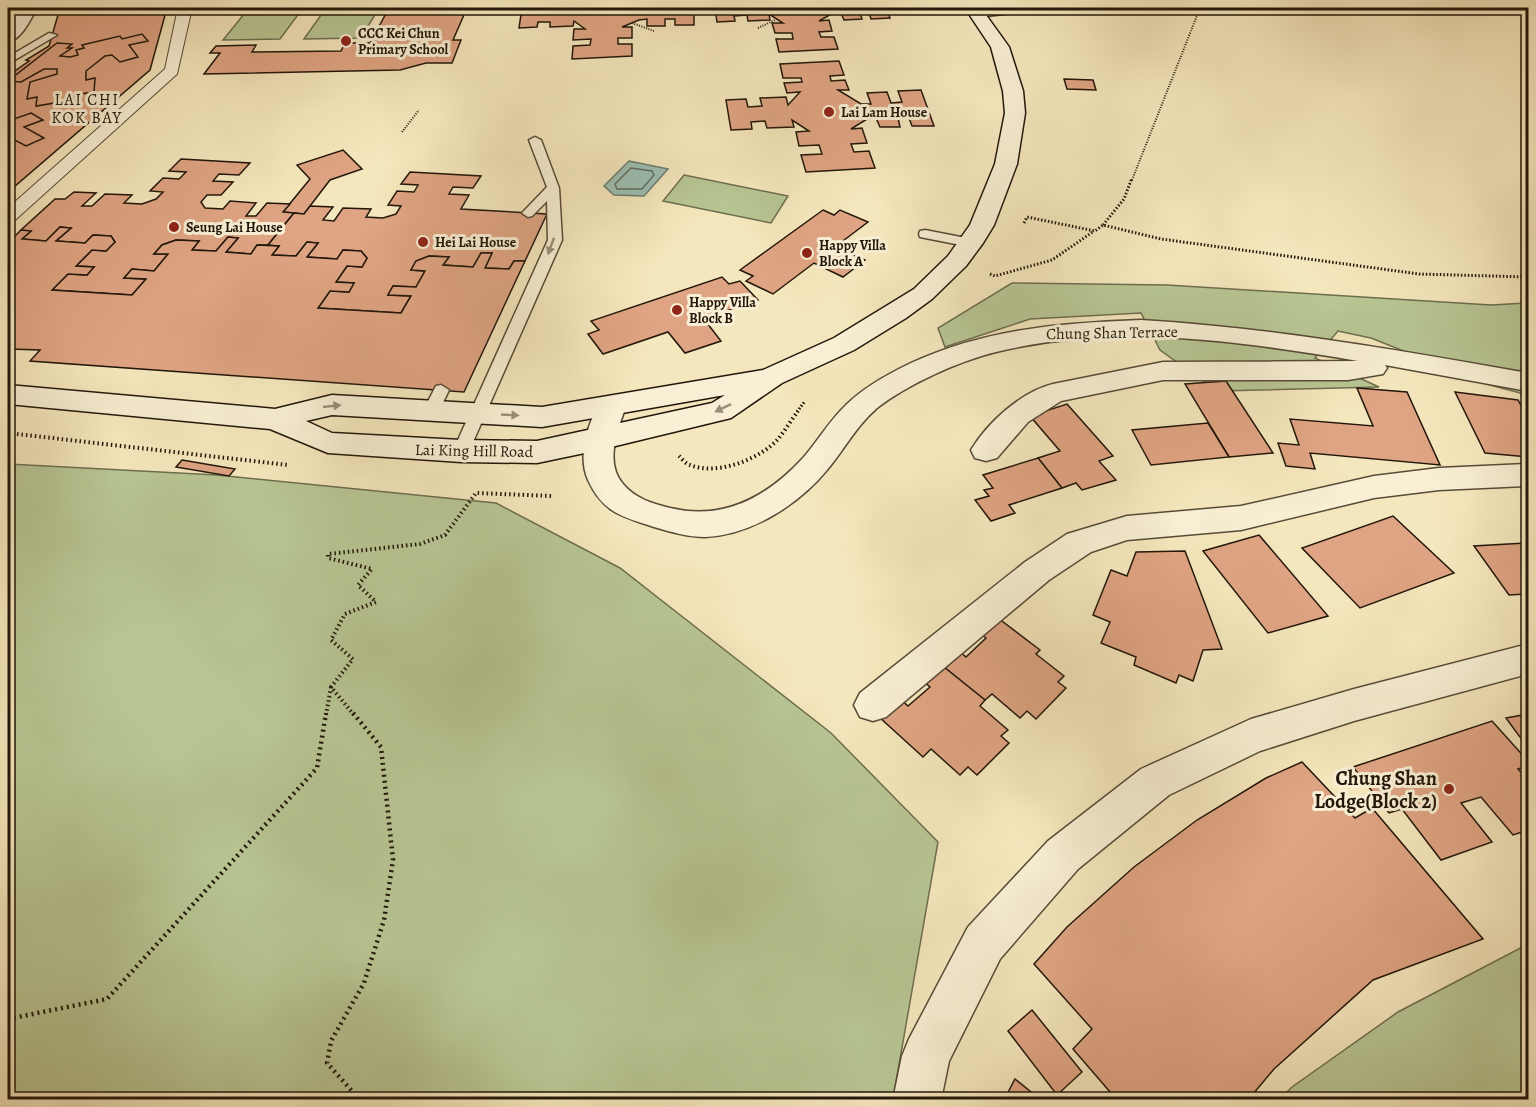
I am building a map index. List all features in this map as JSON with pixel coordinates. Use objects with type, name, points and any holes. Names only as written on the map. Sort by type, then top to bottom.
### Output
[{"type":"street","points":[[8,37],[20,23],[28,8]]},
{"type":"street","points":[[8,218],[172,71],[185,8]]},
{"type":"street","name":"Lai King Hill Road","points":[[275,419],[328,443],[461,451],[537,452],[721,411],[772,377],[844,344],[923,294],[957,261],[981,225],[1006,164],[1015,113],[1013,91],[1000,47],[976,11]]},
{"type":"street","name":"Chung Shan Terrace","points":[[612,406],[599,440],[599,473],[604,484],[625,506],[666,519],[711,525],[750,514],[787,491],[814,464],[862,405],[923,368],[982,346],[1033,334],[1087,329],[1168,330],[1253,337],[1528,382]]},
{"type":"street","name":"Chung Shan Terrace","points":[[986,450],[1018,415],[1053,393],[1163,371],[1348,371],[1414,363]]},
{"type":"street","name":"Lai King Hill Road","points":[[8,395],[275,419],[332,405],[436,401],[478,414],[542,417],[772,377]]},
{"type":"street","points":[[542,417],[599,440]]},
{"type":"street","points":[[873,705],[1037,571],[1079,543],[1127,528],[1241,518],[1374,487],[1439,479],[1528,475]]},
{"type":"street","points":[[917,1100],[926,1056],[984,943],[1063,855],[1155,782],[1251,736],[1365,702],[1528,659]]},
{"type":"lane","points":[[976,11],[1027,8]]},
{"type":"lane","points":[[8,61],[52,35]]},
{"type":"lane","points":[[461,451],[555,240],[553,188],[536,140]]},
{"type":"lane","points":[[528,213],[553,188]]},
{"type":"lane","points":[[925,234],[971,243]]},
{"type":"path","points":[[987,272],[995,276],[1052,260],[1103,225],[1124,199],[1200,8]]},
{"type":"path","points":[[759,28],[777,19]]},
{"type":"path","points":[[632,23],[654,31]]},
{"type":"path","points":[[402,132],[419,110]]},
{"type":"path","points":[[1023,224],[1027,217],[1095,231]]},
{"type":"path","points":[[1103,225],[1161,239],[1419,274],[1528,277]]},
{"type":"path","points":[[8,1019],[106,999],[316,768],[331,687],[353,659],[331,640],[345,614],[376,602],[358,585],[372,569],[328,558],[328,554],[420,544],[445,535],[476,493],[552,496]]},
{"type":"path","points":[[331,687],[381,747],[393,860],[384,920],[363,982],[330,1041],[327,1063],[360,1100]]},
{"type":"green space","points":[[249,8],[303,8],[280,39],[223,40]]},
{"type":"green space","points":[[326,8],[379,8],[361,38],[304,39]]},
{"type":"green space","points":[[684,175],[788,196],[771,223],[663,201]]},
{"type":"green space","points":[[1012,283],[1167,285],[1491,305],[1528,303],[1528,395],[1486,384],[1371,338],[1338,331],[1315,358],[1379,387],[1217,391],[1160,350],[1141,313],[1030,319],[945,347],[938,328]]},
{"type":"green space","points":[[8,464],[217,475],[496,503],[620,568],[831,733],[938,842],[893,1099],[8,1099]]},
{"type":"green space","points":[[1528,944],[1528,1099],[1280,1099],[1292,1087],[1398,1012]]},
{"type":"water","points":[[629,161],[668,169],[644,196],[614,195],[604,186]]},
{"type":"building","points":[[60,8],[167,8],[150,70],[8,192],[8,76],[29,61],[26,60],[49,46]]},
{"type":"building","points":[[389,8],[467,8],[453,40],[461,40],[452,63],[426,63],[400,70],[204,74],[220,53],[210,53],[216,46],[256,45],[252,52],[341,51],[345,43],[370,43]]},
{"type":"building","points":[[522,8],[540,8],[539,11],[552,10],[552,8],[694,8],[694,25],[675,25],[675,19],[665,19],[665,26],[647,26],[647,19],[639,20],[622,27],[632,27],[632,38],[618,38],[618,44],[632,44],[632,56],[572,59],[573,46],[590,45],[591,39],[573,40],[574,29],[585,29],[574,21],[573,26],[550,27],[550,22],[538,22],[537,27],[519,28]]},
{"type":"building","points":[[715,8],[886,8],[890,18],[871,19],[869,13],[860,13],[862,19],[844,20],[841,13],[833,13],[819,21],[829,20],[832,31],[819,32],[821,37],[834,37],[838,49],[779,52],[776,39],[793,39],[792,33],[775,33],[772,23],[783,23],[769,14],[770,20],[748,21],[747,15],[734,16],[735,21],[717,22]]},
{"type":"building","points":[[142,34],[148,41],[129,45],[138,57],[120,62],[112,55],[105,56],[86,71],[86,80],[95,78],[94,92],[74,95],[73,100],[36,106],[37,97],[27,99],[30,82],[57,74],[57,69],[44,69],[21,82],[8,81],[57,43],[72,44],[67,48],[72,48],[60,56],[70,57],[78,55],[76,50],[84,48],[82,45],[120,36],[122,39]]},
{"type":"building","name":"Lai Lam House","points":[[839,61],[844,75],[830,76],[831,81],[845,80],[849,90],[838,90],[861,104],[871,104],[867,93],[887,92],[891,103],[902,102],[898,91],[921,90],[934,126],[912,126],[909,118],[898,118],[900,127],[880,127],[876,118],[867,119],[851,129],[862,128],[867,143],[851,144],[854,152],[869,151],[875,168],[806,172],[801,155],[822,154],[819,145],[799,146],[796,132],[809,131],[792,120],[794,127],[767,128],[765,121],[751,122],[752,129],[731,130],[726,100],[746,99],[748,107],[762,106],[760,98],[786,97],[788,105],[800,92],[787,93],[784,83],[802,82],[801,78],[783,78],[780,64]]},
{"type":"building","points":[[1064,79],[1093,80],[1096,90],[1067,89]]},
{"type":"building","points":[[31,113],[43,120],[24,127],[44,138],[26,146],[13,139],[8,141],[8,121]]},
{"type":"building","points":[[343,150],[362,169],[330,180],[304,214],[283,212],[310,179],[297,165]]},
{"type":"building","name":"Seung Lai House","points":[[181,159],[250,163],[239,175],[219,174],[213,181],[233,182],[221,195],[207,195],[201,202],[205,208],[223,209],[230,201],[256,203],[246,216],[256,216],[267,203],[290,204],[283,212],[294,213],[268,245],[257,245],[251,254],[226,252],[238,238],[228,237],[216,251],[192,250],[199,241],[176,240],[162,245],[154,254],[168,254],[154,271],[132,269],[124,278],[146,279],[132,295],[52,290],[68,274],[87,275],[94,267],[76,266],[92,250],[106,251],[115,242],[111,236],[93,235],[85,243],[56,241],[71,228],[60,227],[46,241],[22,239],[31,231],[21,230],[55,199],[65,199],[74,192],[96,193],[82,206],[92,206],[105,194],[132,195],[124,203],[142,204],[156,199],[163,192],[150,191],[163,178],[179,179],[186,172],[169,171]]},
{"type":"building","name":"Hei Lai House","points":[[410,172],[481,176],[473,188],[453,187],[449,194],[469,195],[461,209],[547,214],[525,261],[514,261],[509,269],[485,268],[492,253],[481,253],[473,267],[443,265],[449,257],[429,256],[416,261],[411,270],[425,271],[416,287],[393,286],[388,295],[411,296],[401,313],[318,308],[330,291],[349,292],[354,283],[336,282],[347,266],[362,267],[367,258],[361,251],[343,250],[337,259],[307,257],[318,243],[307,242],[296,256],[272,255],[279,246],[268,245],[294,213],[304,214],[310,206],[333,207],[323,220],[334,221],[343,208],[371,209],[366,217],[383,218],[396,214],[401,206],[388,205],[397,191],[414,192],[418,185],[401,184]]},
{"type":"building","name":"Happy Villa Block A","points":[[823,210],[834,215],[840,210],[868,222],[835,247],[865,260],[843,277],[814,263],[773,294],[746,281],[753,276],[740,270]]},
{"type":"building","points":[[60,227],[71,228],[56,241],[85,243],[93,235],[111,236],[115,242],[106,251],[92,250],[76,266],[94,267],[87,275],[68,274],[52,290],[132,295],[146,279],[124,278],[132,269],[154,271],[168,254],[154,254],[162,245],[176,240],[199,241],[192,250],[216,251],[228,237],[238,238],[226,252],[251,254],[257,245],[279,246],[272,255],[296,256],[307,242],[318,243],[307,257],[337,259],[343,250],[361,251],[367,258],[362,267],[347,266],[336,282],[354,283],[349,292],[330,291],[318,308],[401,313],[411,296],[388,295],[393,286],[416,287],[425,271],[411,270],[416,261],[429,256],[449,257],[443,265],[473,267],[481,253],[492,253],[485,268],[509,269],[514,261],[525,261],[464,392],[30,361],[40,350],[8,349],[8,243],[21,230],[31,231],[22,239],[46,241]]},
{"type":"building","name":"Happy Villa Block B","points":[[722,277],[729,284],[740,281],[758,300],[704,319],[721,341],[685,353],[668,332],[603,354],[588,334],[599,330],[591,321]]},
{"type":"building","points":[[1226,381],[1273,453],[1229,457],[1185,384]]},
{"type":"building","points":[[1357,388],[1407,392],[1440,465],[1310,453],[1315,469],[1286,466],[1278,443],[1299,445],[1290,419],[1373,426]]},
{"type":"building","points":[[1455,392],[1518,400],[1528,418],[1528,457],[1485,453]]},
{"type":"building","points":[[1067,404],[1113,456],[1099,461],[1116,480],[1082,490],[1076,483],[1062,488],[1038,458],[1060,451],[1030,416]]},
{"type":"building","points":[[1208,423],[1229,457],[1151,465],[1132,430]]},
{"type":"building","points":[[1038,458],[1062,488],[1009,505],[1015,513],[991,521],[975,500],[989,496],[984,490],[993,488],[983,475]]},
{"type":"building","points":[[182,460],[235,469],[229,476],[176,467]]},
{"type":"building","points":[[1393,516],[1454,573],[1360,608],[1302,548]]},
{"type":"building","points":[[1259,535],[1328,616],[1268,633],[1203,551]]},
{"type":"building","points":[[1528,543],[1528,594],[1509,595],[1474,546]]},
{"type":"building","points":[[1185,551],[1222,649],[1203,650],[1193,681],[1179,675],[1176,683],[1134,665],[1136,657],[1101,643],[1110,622],[1093,615],[1111,570],[1127,576],[1136,552]]},
{"type":"building","points":[[994,615],[1040,650],[1036,654],[1064,676],[1058,682],[1066,688],[1036,719],[1027,711],[1020,718],[992,694],[985,700],[939,663],[956,648],[966,657],[986,638],[976,631]]},
{"type":"building","points":[[939,663],[985,700],[980,706],[1008,730],[1001,736],[1009,743],[977,775],[968,767],[960,775],[931,749],[923,757],[878,716],[898,697],[908,706],[930,687],[921,679]]},
{"type":"building","points":[[1528,714],[1528,748],[1506,718]]},
{"type":"building","name":"Chung Shan Lodge(Block 2)","points":[[1492,721],[1528,761],[1528,766],[1518,769],[1528,781],[1528,830],[1513,835],[1481,797],[1461,803],[1492,842],[1441,860],[1402,809],[1389,813],[1353,767]]},
{"type":"building","points":[[1302,762],[1355,818],[1372,808],[1483,939],[1373,980],[1274,1069],[1248,1100],[1117,1100],[1073,1049],[1092,1029],[1034,964],[1067,927],[1134,867],[1197,820],[1266,778]]},
{"type":"building","points":[[1032,1010],[1082,1072],[1057,1095],[1008,1031]]},
{"type":"building","points":[[1015,1079],[1041,1100],[1004,1100]]},
{"type":"place","name":"CCC Kei Chun Primary School","points":[[346,41]]},
{"type":"place","name":"Lai Lam House","points":[[829,112]]},
{"type":"place","name":"Seung Lai House","points":[[174,227]]},
{"type":"place","name":"Hei Lai House","points":[[423,242]]},
{"type":"place","name":"Happy Villa Block A","points":[[807,253]]},
{"type":"place","name":"Happy Villa Block B","points":[[677,310]]},
{"type":"place","name":"Chung Shan Lodge(Block 2)","points":[[1449,789]]},
{"type":"district","name":"LAI CHI KOK BAY","points":[[87,108]]}]
